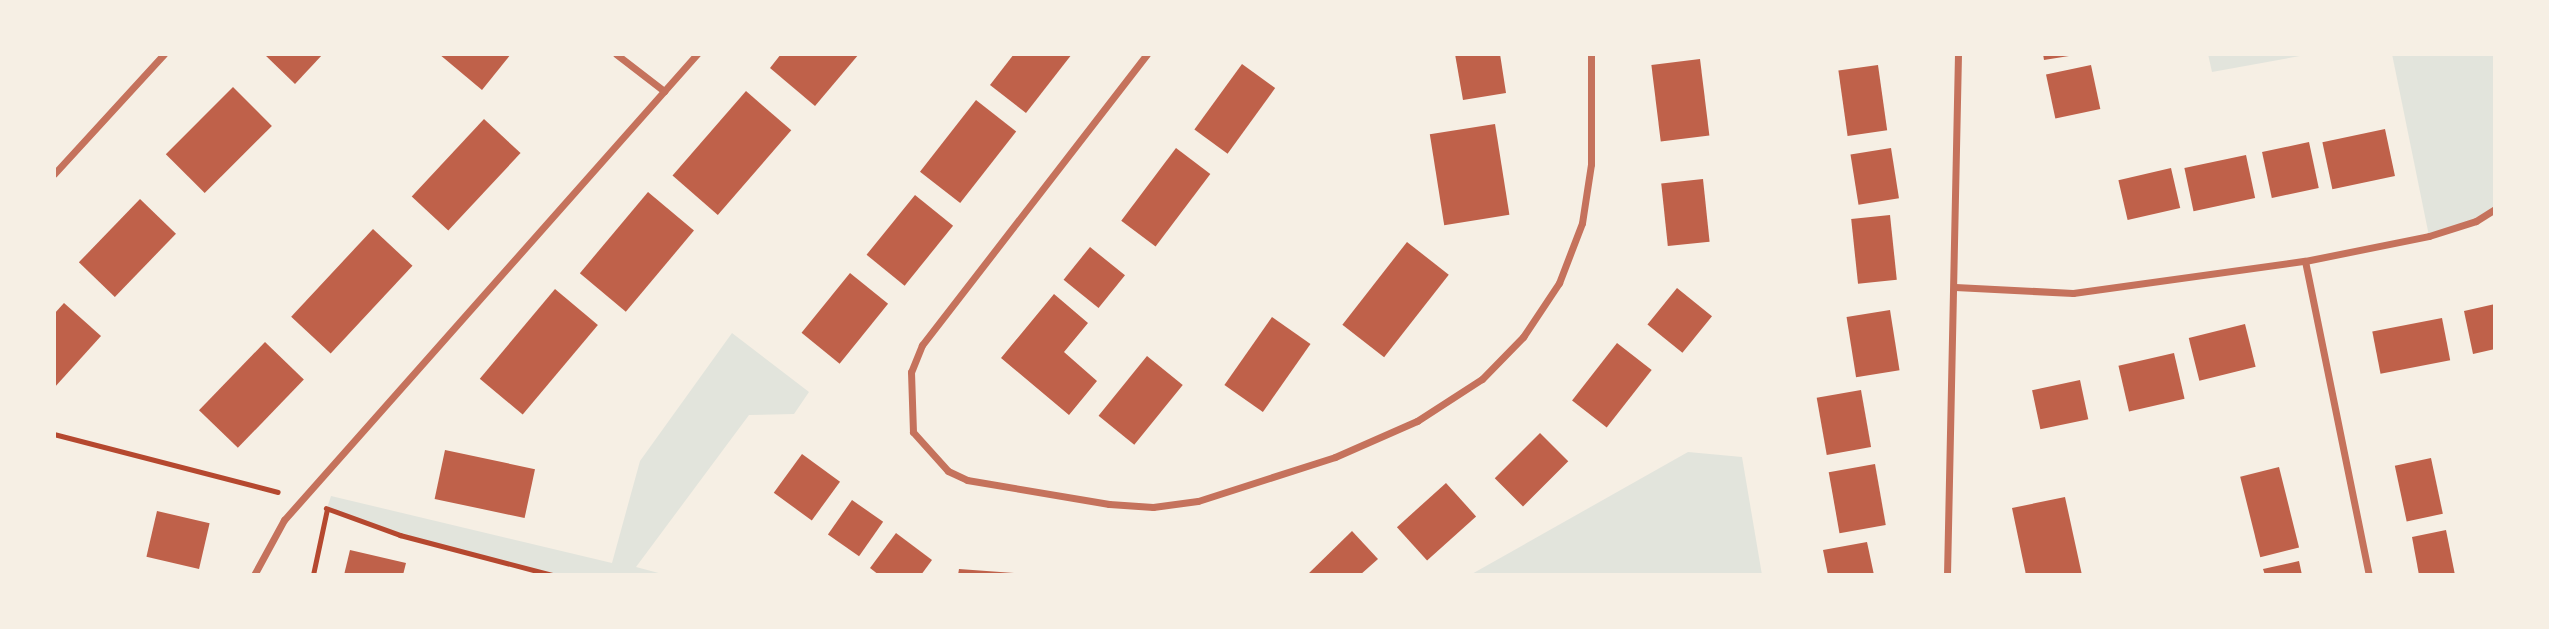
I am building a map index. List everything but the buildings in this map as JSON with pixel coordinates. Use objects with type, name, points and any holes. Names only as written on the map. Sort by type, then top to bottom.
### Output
[{"type":"street","points":[[54,174],[164,54]]},
{"type":"street","points":[[616,54],[664,91]]},
{"type":"street","points":[[254,575],[284,520],[697,54]]},
{"type":"street","points":[[1147,54],[922,345],[911,372],[913,432],[948,471],[967,480],[1109,504],[1153,507],[1198,501],[1335,457],[1417,421],[1482,379],[1523,337],[1559,283],[1581,223],[1591,164],[1591,54]]},
{"type":"street","points":[[1947,575],[1958,54]]},
{"type":"street","points":[[1955,287],[2073,293],[2305,261],[2429,236],[2476,221],[2495,209]]},
{"type":"street","points":[[2305,261],[2369,575]]},
{"type":"path","points":[[313,575],[327,508]]},
{"type":"shaded area","points":[[2208,54],[2311,54],[2212,72]]},
{"type":"shaded area","points":[[2392,54],[2495,54],[2495,209],[2476,221],[2429,236]]},
{"type":"shaded area","points":[[732,333],[809,392],[794,414],[749,415],[636,567],[666,575],[553,575],[400,535],[327,508],[331,496],[612,563],[640,461]]},
{"type":"shaded area","points":[[1688,452],[1742,457],[1762,575],[1470,575]]}]
